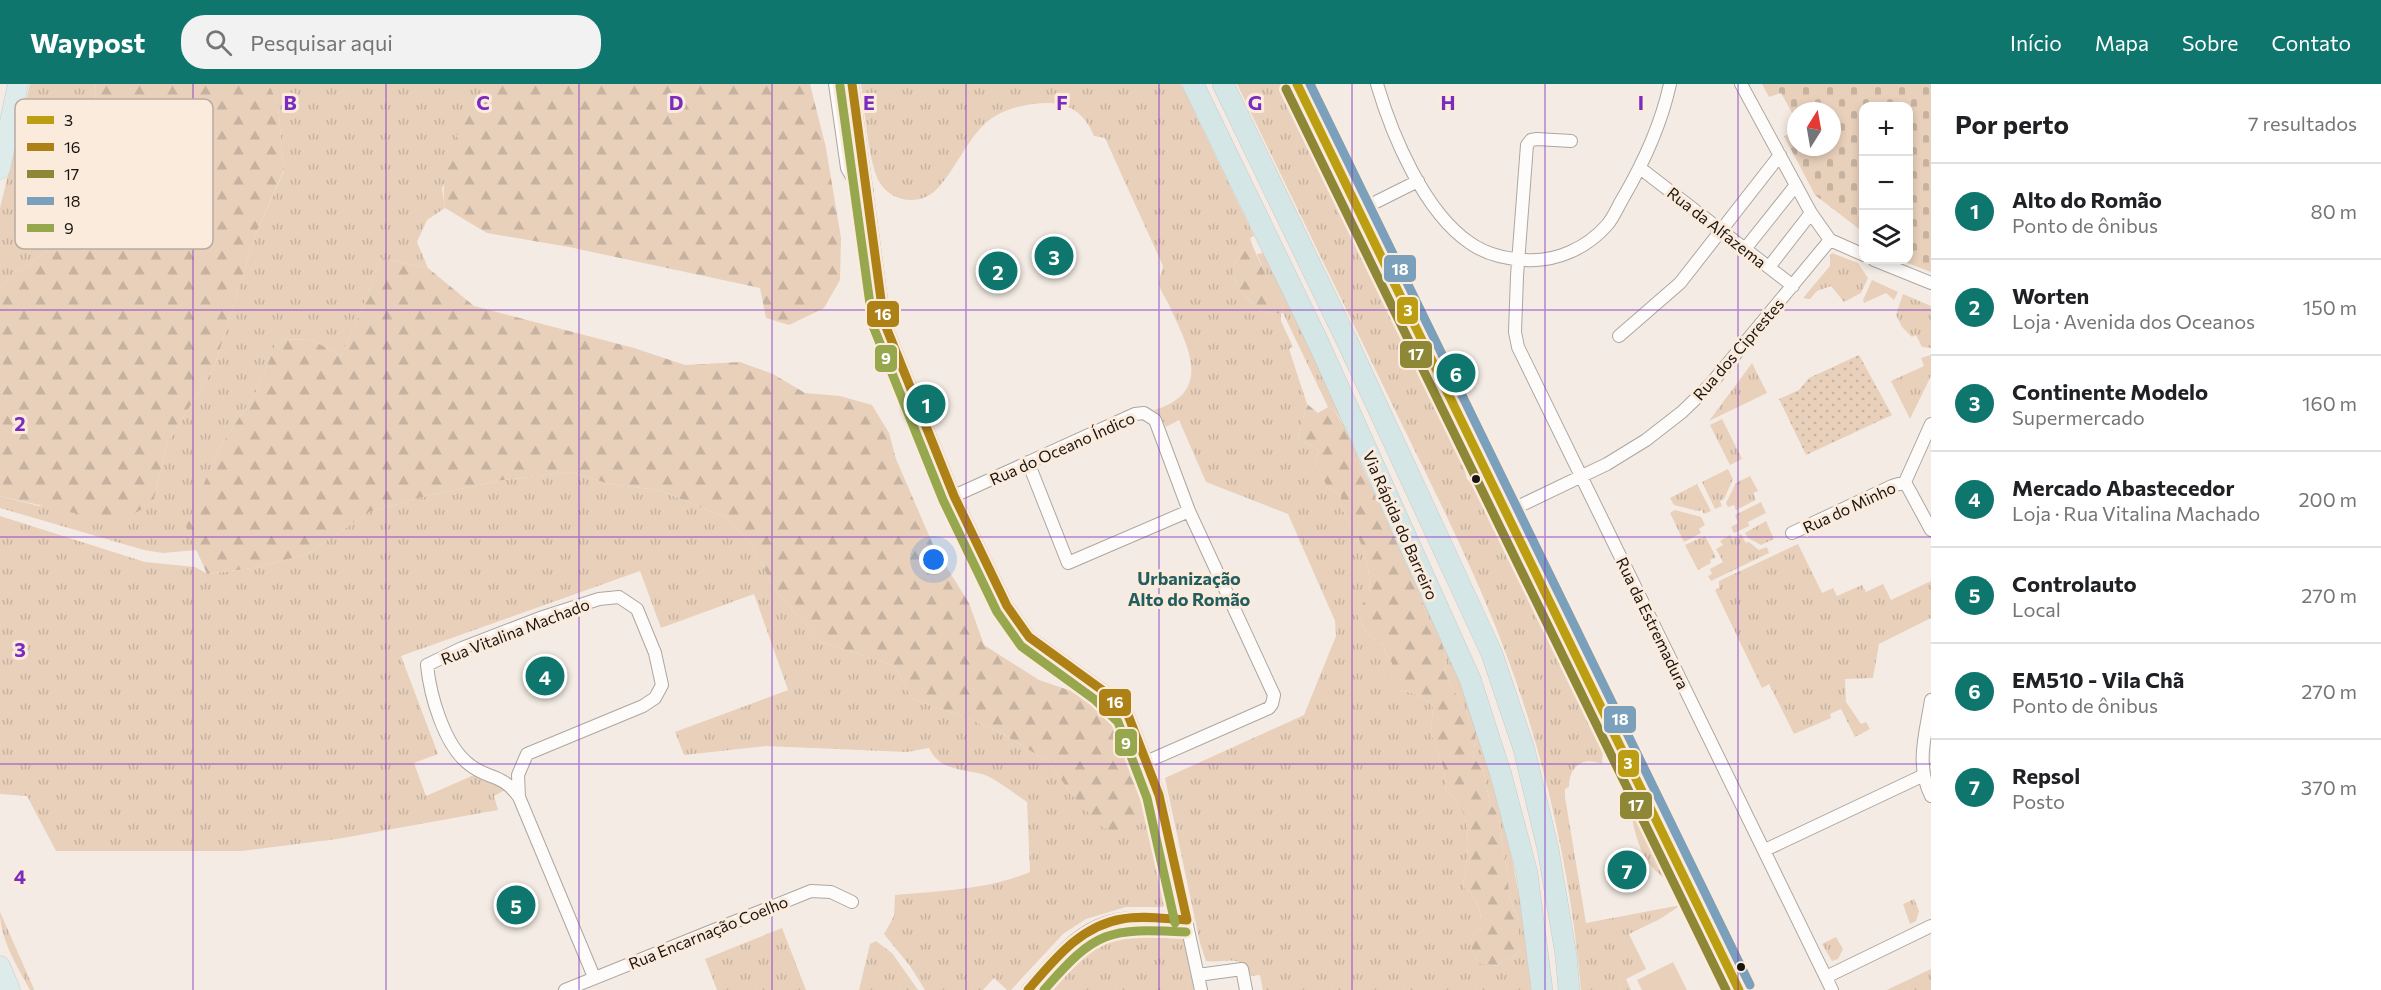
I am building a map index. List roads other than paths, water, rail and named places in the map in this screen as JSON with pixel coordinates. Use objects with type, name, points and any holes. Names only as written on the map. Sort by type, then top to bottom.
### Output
[{"type":"highway","name":"Via Rápida do Barreiro","points":[[1193,84],[1318,342],[1470,679],[1501,775],[1527,873],[1542,990]]},
{"type":"highway","name":"Via Rápida do Barreiro","points":[[1224,84],[1348,343],[1492,654],[1524,749],[1548,849],[1566,955],[1569,990]]},
{"type":"main road","points":[[1,164],[18,84]]},
{"type":"main road","points":[[1297,84],[1739,990]]},
{"type":"main road","points":[[0,966],[10,990]]},
{"type":"street","points":[[835,84],[847,168],[855,182],[867,191]]},
{"type":"street","points":[[852,84],[884,322],[954,495],[1007,606],[1036,643],[1102,690],[1128,715],[1159,795],[1201,990]]},
{"type":"street","points":[[1377,84],[1393,131],[1418,182],[1447,222],[1470,243],[1487,253],[1536,260],[1554,258],[1572,252],[1591,240],[1608,224],[1640,168],[1653,139],[1670,84]]},
{"type":"street","points":[[1741,84],[1811,213],[1830,240],[1859,253]]},
{"type":"street","name":"Rua da Estremadura","points":[[1571,141],[1537,139],[1527,145],[1518,259],[1515,332],[1518,347],[1832,990]]},
{"type":"street","points":[[1619,336],[1680,283],[1780,155]]},
{"type":"street","name":"Rua da Alfazema","points":[[1640,168],[1793,286]]},
{"type":"street","points":[[1360,210],[1418,182]]},
{"type":"street","points":[[1745,249],[1796,185]]},
{"type":"street","points":[[1769,267],[1811,213]]},
{"type":"street","name":"Rua dos Ciprestes","points":[[1507,512],[1607,464],[1646,440],[1682,412],[1710,385],[1830,240]]},
{"type":"street","points":[[1884,264],[1931,283]]},
{"type":"street","name":"Rua do Oceano Índico","points":[[954,495],[1135,414],[1144,413],[1155,420],[1189,511],[1274,690],[1274,700],[1269,708],[1146,762]]},
{"type":"street","points":[[1931,424],[1905,482],[1931,530]]},
{"type":"street","points":[[1028,462],[1068,563],[1189,511]]},
{"type":"street","name":"Rua do Minho","points":[[1792,533],[1905,482]]},
{"type":"street","name":"Rua Vitalina Machado","points":[[519,797],[518,775],[527,754],[643,706],[655,698],[662,685],[654,653],[637,609],[619,597],[599,599],[540,618],[462,648],[427,665],[428,681],[444,729],[458,754],[471,766],[509,783],[519,797],[594,977]]},
{"type":"street","points":[[1931,700],[1922,759],[1922,776],[1931,796]]},
{"type":"street","points":[[1765,850],[1922,776]]},
{"type":"street","name":"Rua Encarnação Coelho","points":[[565,990],[811,891],[831,892],[852,902]]},
{"type":"street","points":[[1029,990],[1071,943],[1095,927],[1123,919],[1187,921]]},
{"type":"street","points":[[1826,977],[1931,926]]},
{"type":"street","points":[[1198,975],[1242,969],[1246,990]]},
{"type":"place","name":"Continente Modelo","points":[[1054,256]]},
{"type":"place","name":"Worten","points":[[998,271]]},
{"type":"place","name":"EM510 - Vila Chã","points":[[1456,373]]},
{"type":"place","name":"Alto do Romão","points":[[926,404]]},
{"type":"place","name":"Mercado Abastecedor","points":[[545,676]]},
{"type":"place","name":"Repsol","points":[[1627,870]]},
{"type":"place","name":"Controlauto","points":[[516,905]]},
{"type":"district","name":"Urbanização Alto do Romão","points":[[1189,588]]}]
